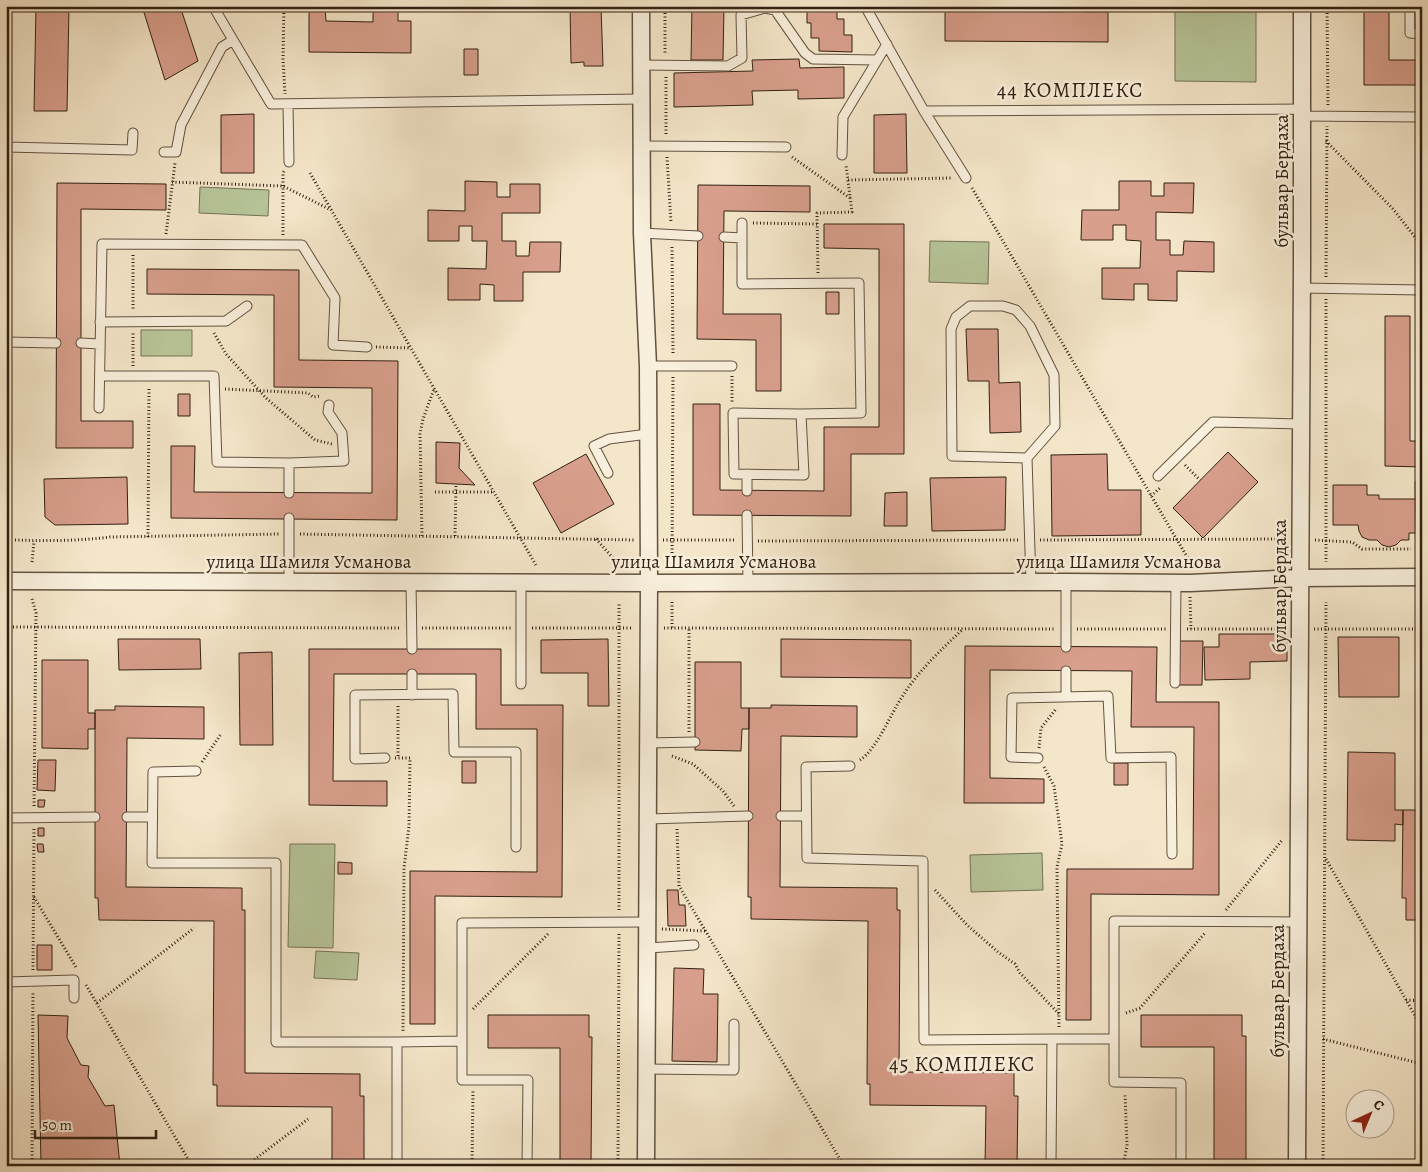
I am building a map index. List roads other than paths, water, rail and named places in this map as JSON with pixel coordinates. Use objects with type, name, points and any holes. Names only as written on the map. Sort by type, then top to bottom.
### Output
[{"type":"street","points":[[641,6],[642,233],[648,366],[648,819],[655,926],[648,948],[646,1166]]},
{"type":"street","name":"бульвар Бердаха","points":[[1297,1166],[1302,6]]},
{"type":"street","name":"улица Шамиля Усманова","points":[[6,581],[1183,583],[1300,578],[1422,577]]},
{"type":"lane","points":[[213,6],[270,104],[642,99]]},
{"type":"lane","points":[[865,6],[924,111],[966,178]]},
{"type":"lane","points":[[1410,6],[1410,34],[1422,34]]},
{"type":"lane","points":[[642,65],[728,66],[742,58],[742,15],[765,8],[775,10],[805,53],[813,59],[876,60]]},
{"type":"lane","points":[[164,152],[176,152],[181,125],[222,47],[233,40]]},
{"type":"lane","points":[[842,155],[843,118],[886,44]]},
{"type":"lane","points":[[288,104],[289,162]]},
{"type":"lane","points":[[924,111],[1302,112],[1422,117]]},
{"type":"lane","points":[[6,147],[132,150],[133,133]]},
{"type":"lane","points":[[642,146],[786,147]]},
{"type":"lane","points":[[742,223],[742,284],[859,283],[861,413],[733,413],[734,474],[804,475],[802,414]]},
{"type":"lane","points":[[642,233],[698,236]]},
{"type":"lane","points":[[724,237],[742,238]]},
{"type":"lane","points":[[99,408],[102,244],[302,245],[335,298],[333,345],[367,347]]},
{"type":"lane","points":[[1301,288],[1422,290]]},
{"type":"lane","points":[[100,322],[226,321],[246,306]]},
{"type":"lane","points":[[1028,458],[952,456],[952,329],[956,317],[970,306],[1003,306],[1016,310],[1030,326],[1054,375],[1055,426],[1028,458],[1031,582]]},
{"type":"lane","points":[[6,342],[56,343]]},
{"type":"lane","points":[[81,343],[100,344]]},
{"type":"lane","points":[[648,366],[732,366]]},
{"type":"lane","points":[[100,376],[214,376],[217,462],[289,463],[344,461],[342,433],[328,412],[329,405]]},
{"type":"lane","points":[[1158,476],[1213,422],[1301,424]]},
{"type":"lane","points":[[608,473],[594,446],[609,439],[648,434]]},
{"type":"lane","points":[[288,493],[289,463]]},
{"type":"lane","points":[[747,474],[747,491]]},
{"type":"lane","points":[[1420,484],[1422,548]]},
{"type":"lane","points":[[747,515],[748,582]]},
{"type":"lane","points":[[289,518],[289,582]]},
{"type":"lane","points":[[411,582],[412,649]]},
{"type":"lane","points":[[521,582],[521,684]]},
{"type":"lane","points":[[1066,582],[1066,647]]},
{"type":"lane","points":[[1176,683],[1176,629],[1183,583]]},
{"type":"lane","points":[[1066,671],[1066,697]]},
{"type":"lane","points":[[412,674],[412,695]]},
{"type":"lane","points":[[385,758],[355,759],[355,695],[453,694],[454,752],[516,752],[516,847]]},
{"type":"lane","points":[[1038,758],[1010,757],[1012,698],[1108,696],[1111,758],[1171,757],[1172,854]]},
{"type":"lane","points":[[648,743],[692,742]]},
{"type":"lane","points":[[850,766],[806,767],[807,858],[923,861],[924,1040],[1114,1039]]},
{"type":"lane","points":[[196,771],[153,772],[152,863],[276,862],[276,1042],[462,1041]]},
{"type":"lane","points":[[648,819],[745,816]]},
{"type":"lane","points":[[781,816],[806,816]]},
{"type":"lane","points":[[6,818],[95,817]]},
{"type":"lane","points":[[126,817],[152,817]]},
{"type":"lane","points":[[1181,1166],[1181,1083],[1114,1082],[1114,921],[1298,922]]},
{"type":"lane","points":[[527,1166],[528,1080],[462,1080],[462,923],[618,922],[655,926]]},
{"type":"lane","points":[[648,948],[694,945]]},
{"type":"lane","points":[[6,982],[74,980],[74,998]]},
{"type":"lane","points":[[646,1069],[734,1070],[734,1024]]},
{"type":"lane","points":[[1051,1166],[1056,1040]]},
{"type":"lane","points":[[397,1166],[400,1042]]},
{"type":"district","name":"44 КОМПЛЕКС","points":[[1070,90]]},
{"type":"district","name":"45 КОМПЛЕКС","points":[[962,1064]]}]
